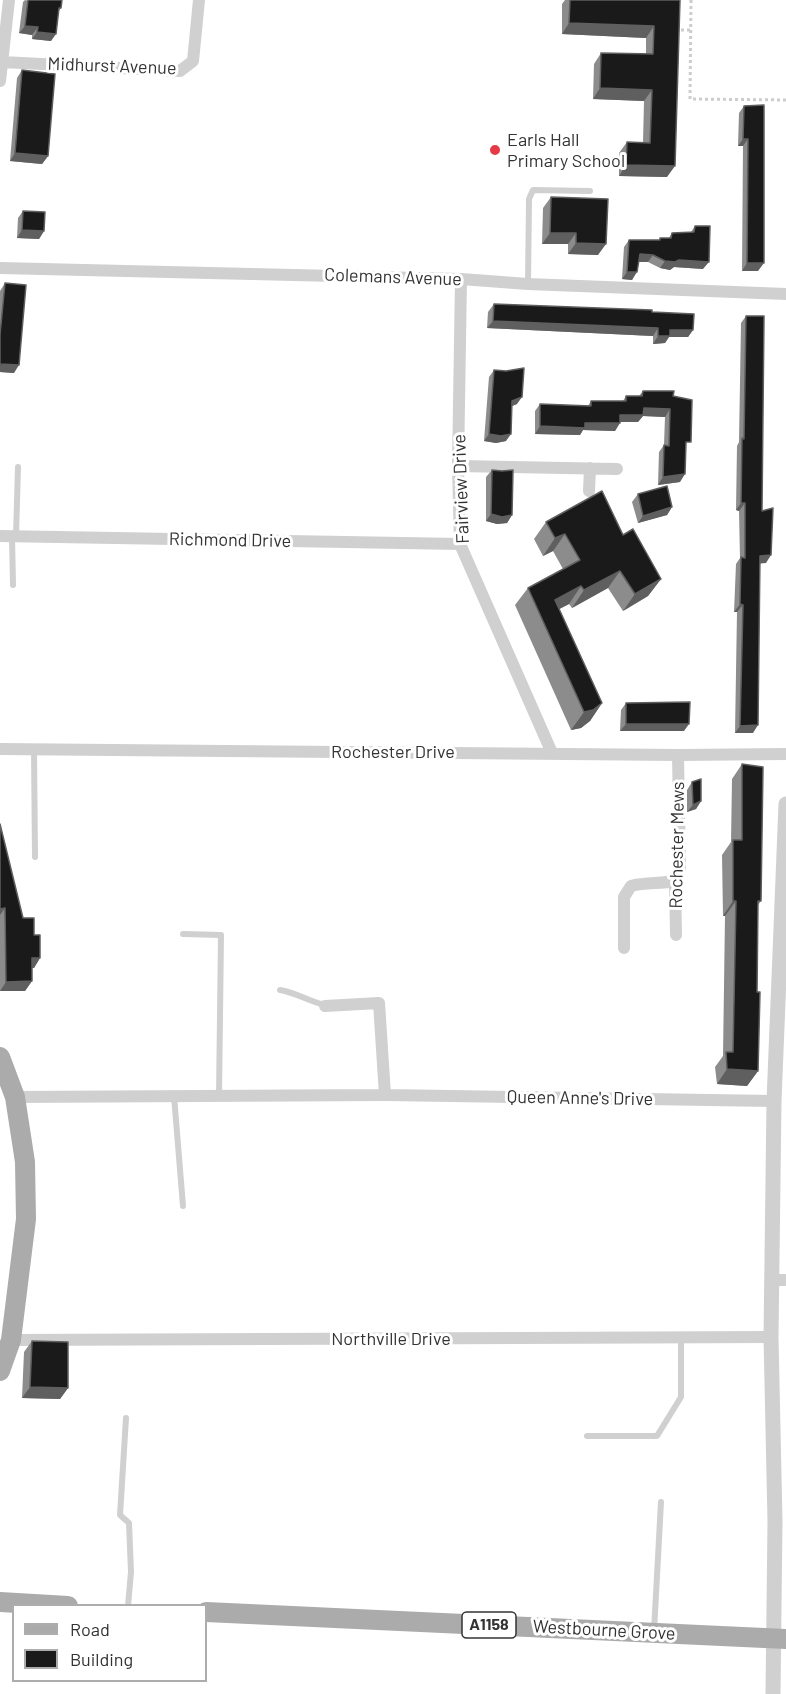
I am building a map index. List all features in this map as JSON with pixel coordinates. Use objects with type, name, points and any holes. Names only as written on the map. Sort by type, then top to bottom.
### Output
[{"type":"main road","points":[[0,1057],[15,1097],[25,1162],[26,1220],[11,1340],[0,1371]]},
{"type":"main road","points":[[0,1602],[45,1604]]},
{"type":"main road","name":"Westbourne Grove","points":[[207,1612],[780,1638]]},
{"type":"street","points":[[0,81],[9,0]]},
{"type":"street","name":"Midhurst Avenue","points":[[2,62],[180,71],[193,61],[199,0]]},
{"type":"street","name":"Colemans Avenue","points":[[0,268],[461,279],[528,284],[786,294]]},
{"type":"street","name":"Fairview Drive","points":[[461,279],[458,466],[460,544],[552,753]]},
{"type":"street","points":[[458,466],[617,469]]},
{"type":"street","points":[[589,491],[590,468]]},
{"type":"street","name":"Richmond Drive","points":[[9,536],[460,544]]},
{"type":"street","name":"Rochester Drive","points":[[0,749],[786,754]]},
{"type":"street","name":"Rochester Mews","points":[[676,935],[675,881],[680,868],[678,755]]},
{"type":"street","points":[[772,1694],[780,1638],[771,1337],[780,1280],[774,1101],[786,804]]},
{"type":"street","points":[[624,948],[624,897],[631,886],[675,881]]},
{"type":"street","points":[[325,1006],[379,1003],[385,1095]]},
{"type":"street","name":"Queen Anne's Drive","points":[[15,1097],[385,1095],[774,1101]]},
{"type":"street","name":"Northville Drive","points":[[11,1340],[771,1337]]},
{"type":"lane","points":[[528,284],[529,199],[533,190],[590,191]]},
{"type":"lane","points":[[13,585],[9,536],[18,466]]},
{"type":"lane","points":[[34,749],[34,857]]},
{"type":"lane","points":[[183,934],[222,935],[219,1096]]},
{"type":"lane","points":[[280,990],[297,993],[325,1006]]},
{"type":"lane","points":[[174,1096],[183,1206]]},
{"type":"lane","points":[[587,1436],[657,1436],[681,1397],[681,1338]]},
{"type":"lane","points":[[126,1418],[120,1515],[129,1522],[131,1572],[128,1604]]},
{"type":"lane","points":[[654,1632],[661,1502]]},
{"type":"path","points":[[691,0],[690,99],[786,100]]},
{"type":"path","points":[[672,30],[691,30]]},
{"type":"building","points":[[28,0],[62,0],[56,34],[37,32],[38,27],[25,26]]},
{"type":"building","points":[[570,0],[680,0],[675,166],[626,165],[627,142],[650,143],[652,90],[600,88],[601,53],[653,54],[654,26],[569,23]]},
{"type":"building","points":[[22,70],[55,74],[48,156],[15,153]]},
{"type":"building","points":[[764,105],[764,263],[747,263],[748,139],[743,139],[744,106]]},
{"type":"building","points":[[551,197],[608,199],[606,244],[576,243],[576,233],[550,233]]},
{"type":"building","points":[[23,211],[45,212],[44,231],[22,230]]},
{"type":"building","points":[[695,226],[710,226],[709,262],[665,261],[653,255],[640,254],[637,272],[627,272],[629,240],[671,238],[672,233],[694,232]]},
{"type":"building","points":[[5,283],[26,285],[19,365],[0,364]]},
{"type":"building","points":[[494,304],[652,310],[652,312],[694,314],[693,330],[670,330],[670,336],[658,336],[658,328],[493,321]]},
{"type":"building","points":[[746,316],[764,316],[762,511],[773,508],[771,555],[760,556],[758,725],[740,726],[743,605],[740,604],[741,557],[745,558],[745,503],[741,503]]},
{"type":"building","points":[[524,368],[522,397],[512,401],[511,434],[501,436],[489,434],[494,370]]},
{"type":"building","points":[[643,391],[674,391],[673,396],[692,400],[691,442],[686,442],[685,474],[663,477],[664,445],[669,446],[670,409],[644,408],[643,415],[620,415],[620,423],[585,423],[585,428],[540,426],[540,404],[591,406],[591,401],[626,401],[626,396],[642,396]]},
{"type":"building","points":[[492,470],[513,470],[512,515],[502,517],[491,514]]},
{"type":"building","points":[[667,486],[672,507],[643,516],[638,494]]},
{"type":"building","points":[[602,491],[623,535],[633,529],[661,579],[635,594],[620,571],[584,590],[581,586],[555,600],[602,703],[593,710],[584,712],[528,588],[580,560],[565,534],[555,538],[546,522]]},
{"type":"building","points":[[690,702],[689,724],[626,724],[626,703]]},
{"type":"building","points":[[742,764],[763,767],[761,901],[758,901],[757,992],[760,992],[758,1071],[727,1069],[726,1052],[733,1052],[736,901],[733,901],[733,840],[742,840]]},
{"type":"building","points":[[701,779],[701,801],[693,805],[692,782]]},
{"type":"building","points":[[0,824],[23,918],[34,918],[34,935],[40,935],[40,958],[32,958],[32,981],[6,982],[5,908],[0,909]]},
{"type":"building","points":[[32,1341],[68,1342],[68,1388],[30,1387]]},
{"type":"place","name":"Earls Hall Primary School","points":[[495,150]]}]
